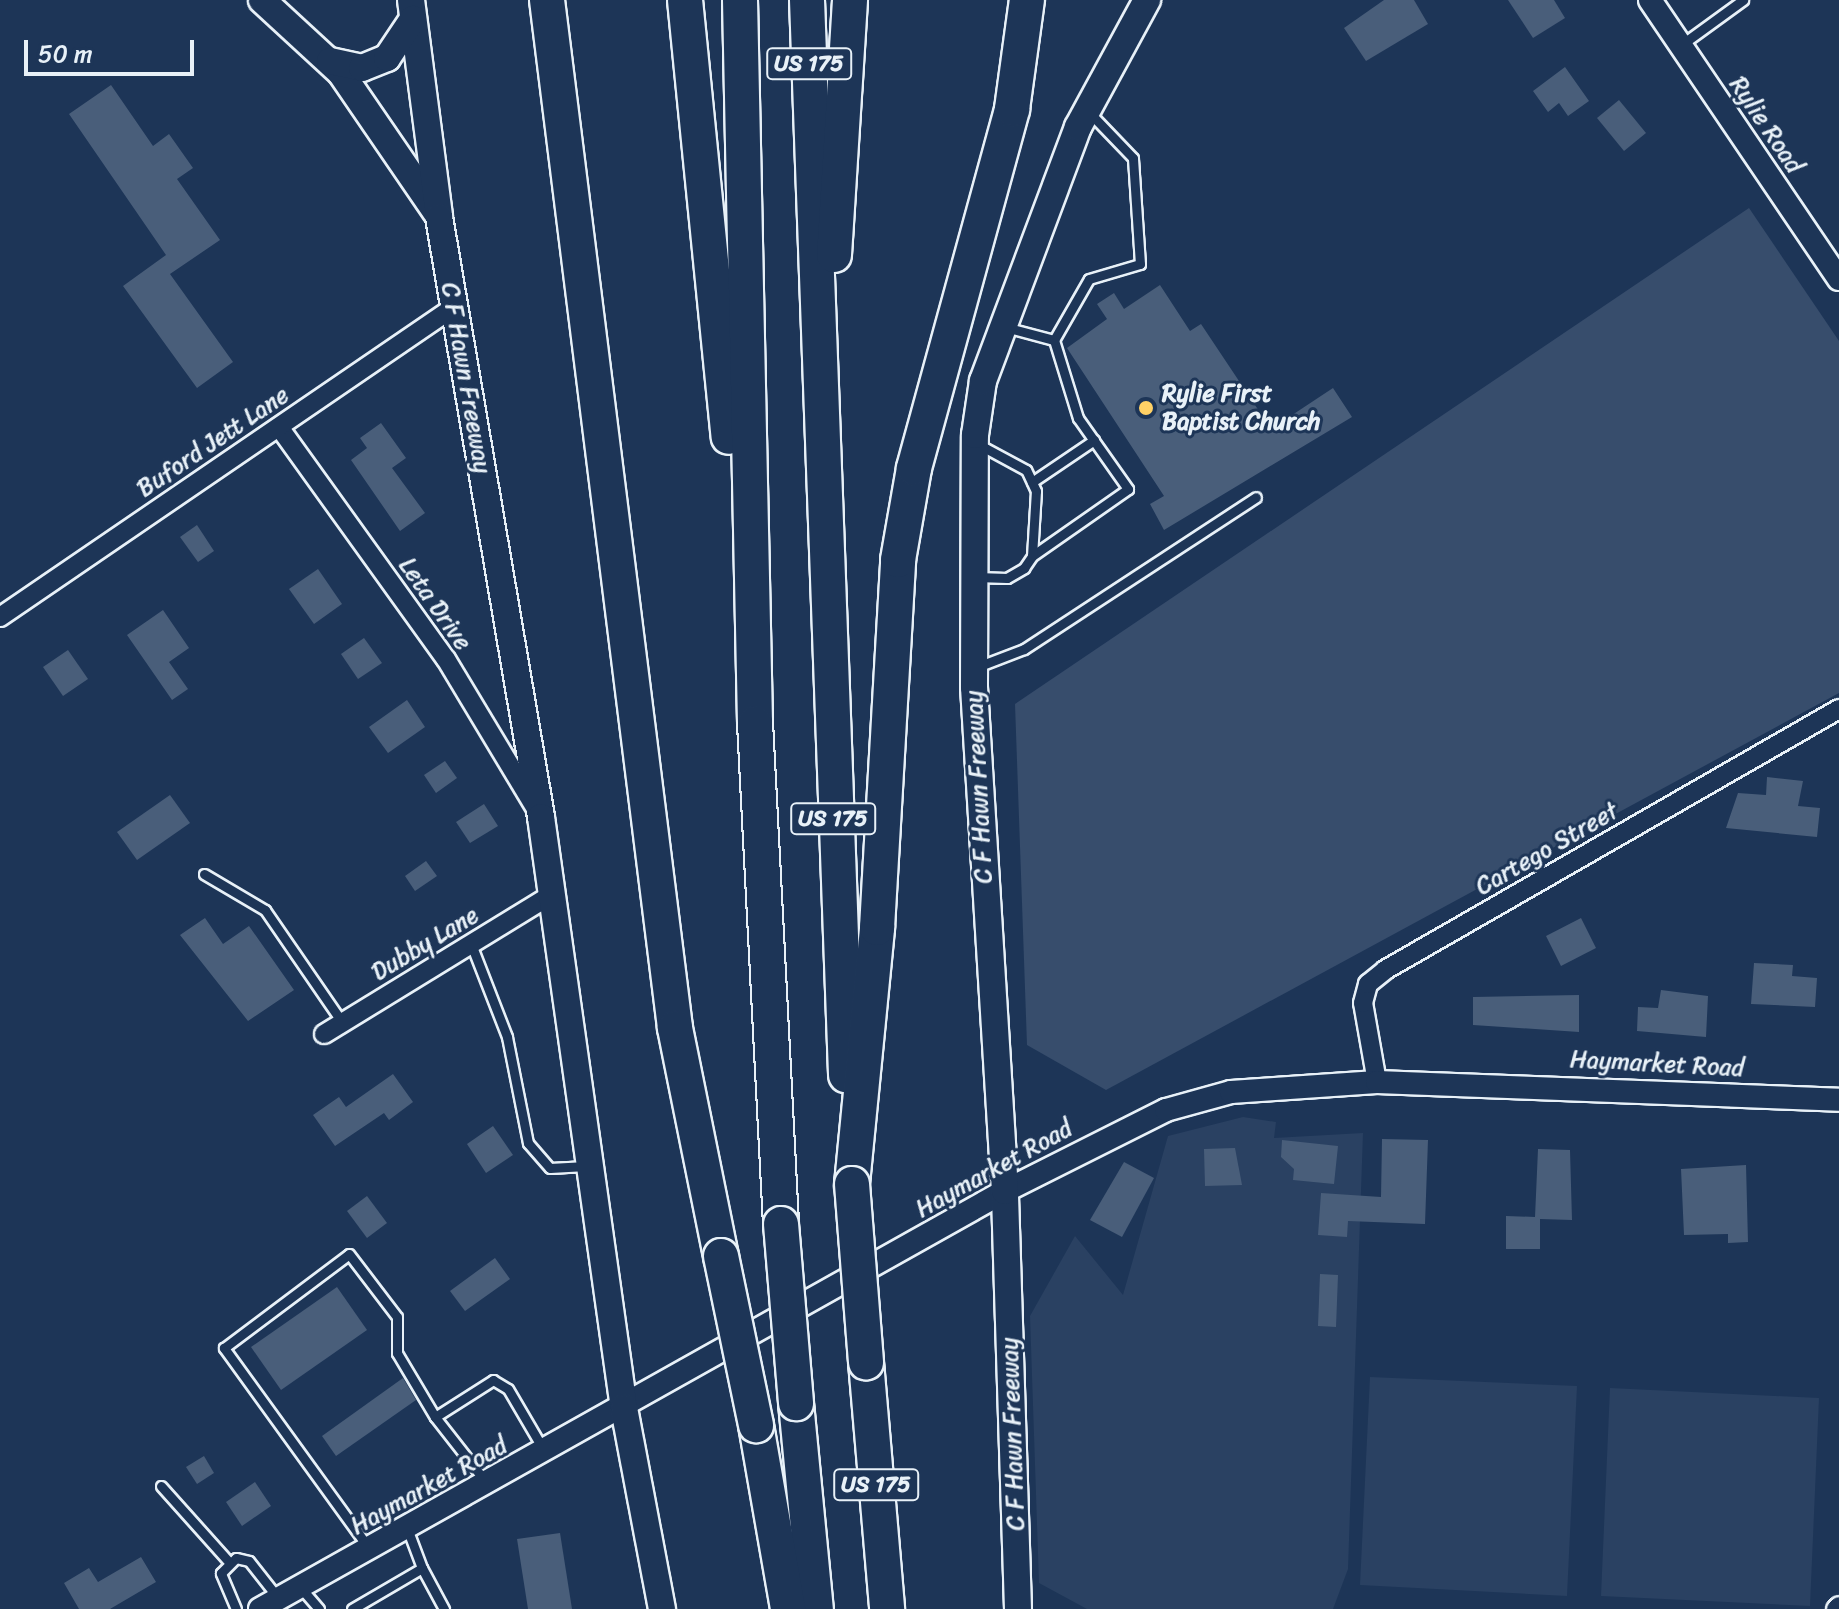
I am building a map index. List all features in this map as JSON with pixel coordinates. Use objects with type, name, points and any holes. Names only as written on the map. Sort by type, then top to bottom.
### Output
[{"type":"highway","points":[[547,0],[567,205],[675,1028],[756,1425],[788,1609]]},
{"type":"highway","points":[[685,0],[706,149],[755,723]]},
{"type":"highway","name":"US 175","points":[[740,0],[755,723],[781,1224],[816,1609]]},
{"type":"highway","name":"US 175","points":[[807,0],[852,1184],[887,1609]]},
{"type":"highway","points":[[823,454],[850,0]]},
{"type":"highway","points":[[852,1184],[877,928],[898,560],[917,453],[1012,109],[1027,0]]},
{"type":"main road","points":[[262,0],[330,61],[439,217]]},
{"type":"main road","name":"C F Hawn Freeway","points":[[1018,1609],[1005,1191],[974,669],[975,443],[983,381],[1087,110],[1147,0]]},
{"type":"main road","points":[[330,61],[362,68],[387,58],[412,9]]},
{"type":"main road","name":"C F Hawn Freeway","points":[[412,9],[439,217],[541,817],[624,1408],[662,1609]]},
{"type":"street","name":"Rylie Road","points":[[1650,0],[1839,279]]},
{"type":"street","name":"Buford Jett Lane","points":[[0,617],[454,307]]},
{"type":"street","name":"Leta Drive","points":[[279,427],[446,659],[541,817]]},
{"type":"street","name":"Cartego Street","points":[[1377,1082],[1363,1003],[1368,984],[1385,970],[1839,709]]},
{"type":"street","name":"Dubby Lane","points":[[324,1034],[551,895]]},
{"type":"street","name":"Haymarket Road","points":[[269,1604],[624,1408],[1005,1191],[1179,1106],[1231,1092],[1377,1082],[1839,1100]]},
{"type":"lane","points":[[1681,45],[1743,0]]},
{"type":"lane","points":[[973,577],[1007,578],[1032,556],[1128,489],[1078,418],[1054,340],[1089,279],[1140,264],[1133,158],[1087,110]]},
{"type":"lane","points":[[1004,327],[1054,340]]},
{"type":"lane","points":[[1032,482],[1094,440]]},
{"type":"lane","points":[[975,443],[1026,470],[1032,482],[1032,556]]},
{"type":"lane","points":[[974,669],[1024,649],[1256,497]]},
{"type":"lane","points":[[204,874],[265,910],[342,1022]]},
{"type":"lane","points":[[471,944],[507,1037],[535,1156],[550,1168],[589,1166]]},
{"type":"lane","points":[[369,1549],[224,1348],[349,1254],[397,1317],[397,1353],[435,1417],[488,1484]]},
{"type":"lane","points":[[435,1417],[493,1380],[508,1389],[545,1452]]},
{"type":"lane","points":[[161,1486],[228,1561],[249,1561],[269,1604]]},
{"type":"lane","points":[[407,1528],[422,1568],[444,1609]]},
{"type":"lane","points":[[228,1561],[221,1573],[236,1609]]},
{"type":"lane","points":[[352,1609],[422,1568]]},
{"type":"lane","points":[[300,1587],[319,1609]]},
{"type":"shaded area","points":[[1749,208],[1839,341],[1839,693],[1106,1090],[1027,1045],[1015,704]]},
{"type":"shaded area","points":[[1243,1117],[1276,1122],[1274,1138],[1363,1133],[1348,1569],[1333,1609],[1087,1609],[1039,1583],[1030,1316],[1075,1236],[1123,1295],[1168,1136]]},
{"type":"shaded area","points":[[1370,1377],[1577,1386],[1567,1596],[1360,1585]]},
{"type":"shaded area","points":[[1610,1388],[1819,1398],[1810,1606],[1601,1596]]},
{"type":"building","points":[[1384,0],[1414,0],[1428,24],[1366,61],[1344,28]]},
{"type":"building","points":[[1508,0],[1554,0],[1565,18],[1533,38]]},
{"type":"building","points":[[1565,67],[1589,101],[1568,116],[1559,103],[1548,112],[1533,91]]},
{"type":"building","points":[[111,85],[153,146],[169,134],[193,168],[177,179],[220,240],[170,274],[233,362],[197,388],[123,286],[166,255],[69,114]]},
{"type":"building","points":[[1619,100],[1646,133],[1624,151],[1597,118]]},
{"type":"building","name":"Rylie First Baptist Church","points":[[1160,285],[1190,331],[1201,324],[1271,429],[1333,388],[1352,417],[1164,530],[1150,504],[1164,496],[1067,348],[1107,319],[1097,304],[1114,293],[1124,309]]},
{"type":"building","points":[[381,423],[406,458],[392,468],[425,513],[400,531],[351,460],[367,448],[360,438]]},
{"type":"building","points":[[197,525],[214,551],[198,562],[180,537]]},
{"type":"building","points":[[318,569],[342,604],[314,624],[289,589]]},
{"type":"building","points":[[163,610],[189,648],[169,662],[188,689],[172,700],[127,635]]},
{"type":"building","points":[[364,638],[382,663],[358,679],[341,654]]},
{"type":"building","points":[[68,650],[88,679],[63,696],[43,667]]},
{"type":"building","points":[[407,700],[425,727],[388,753],[369,727]]},
{"type":"building","points":[[445,761],[457,778],[436,793],[424,775]]},
{"type":"building","points":[[1767,777],[1803,781],[1798,806],[1820,808],[1817,837],[1726,828],[1738,793],[1766,795]]},
{"type":"building","points":[[170,795],[190,823],[137,860],[117,832]]},
{"type":"building","points":[[484,804],[498,826],[470,843],[456,822]]},
{"type":"building","points":[[426,861],[437,876],[415,891],[405,876]]},
{"type":"building","points":[[205,918],[223,944],[249,926],[294,990],[248,1021],[180,935]]},
{"type":"building","points":[[1581,918],[1596,948],[1561,966],[1546,936]]},
{"type":"building","points":[[1754,963],[1793,965],[1792,976],[1817,978],[1815,1007],[1751,1004]]},
{"type":"building","points":[[1661,990],[1708,996],[1706,1037],[1637,1031],[1638,1007],[1658,1008]]},
{"type":"building","points":[[1579,995],[1579,1032],[1473,1025],[1473,997]]},
{"type":"building","points":[[393,1074],[413,1102],[389,1120],[384,1113],[335,1146],[313,1115],[339,1097],[346,1107]]},
{"type":"building","points":[[493,1126],[513,1155],[486,1173],[467,1144]]},
{"type":"building","points":[[1382,1139],[1428,1140],[1425,1224],[1348,1221],[1347,1237],[1318,1235],[1321,1193],[1381,1197]]},
{"type":"building","points":[[1282,1140],[1338,1146],[1334,1184],[1293,1180],[1294,1169],[1281,1157]]},
{"type":"building","points":[[1235,1148],[1242,1185],[1205,1186],[1204,1149]]},
{"type":"building","points":[[1538,1149],[1570,1150],[1572,1220],[1540,1219],[1540,1249],[1506,1249],[1506,1216],[1535,1217]]},
{"type":"building","points":[[1124,1162],[1154,1178],[1122,1237],[1090,1220]]},
{"type":"building","points":[[1746,1165],[1748,1242],[1728,1243],[1728,1234],[1684,1235],[1681,1169]]},
{"type":"building","points":[[367,1196],[387,1223],[367,1238],[347,1211]]},
{"type":"building","points":[[495,1258],[510,1279],[465,1311],[450,1291]]},
{"type":"building","points":[[1320,1274],[1338,1275],[1336,1327],[1318,1326]]},
{"type":"building","points":[[337,1287],[367,1330],[281,1390],[251,1347]]},
{"type":"building","points":[[403,1378],[416,1400],[336,1456],[322,1436]]},
{"type":"building","points":[[204,1456],[214,1473],[197,1484],[186,1467]]},
{"type":"building","points":[[255,1482],[271,1506],[242,1526],[226,1502]]},
{"type":"building","points":[[560,1533],[572,1609],[528,1609],[517,1539]]},
{"type":"building","points":[[141,1557],[156,1582],[110,1609],[79,1609],[64,1583],[89,1568],[98,1582]]},
{"type":"place","name":"Rylie First Baptist Church","points":[[1146,408]]}]
